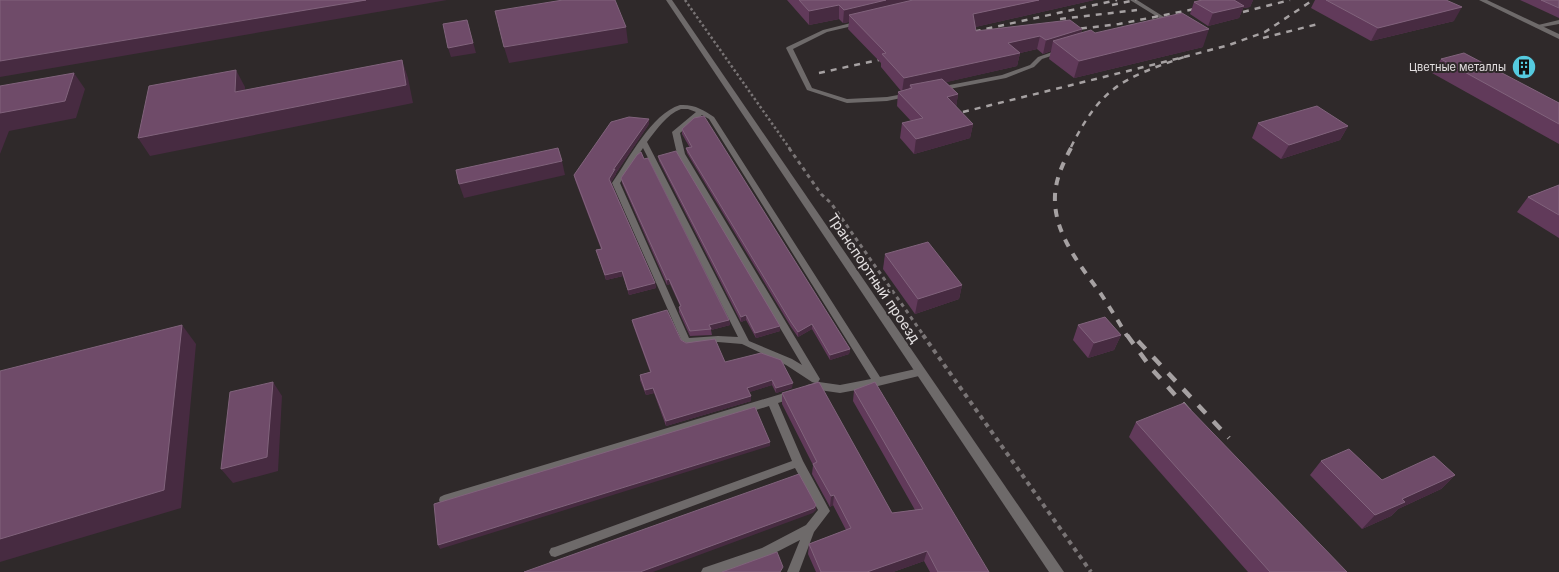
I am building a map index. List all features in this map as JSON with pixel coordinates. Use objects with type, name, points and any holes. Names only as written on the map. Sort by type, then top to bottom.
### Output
[{"type":"street","name":"Транспортный проезд","points":[[669,0],[1056,572]]},
{"type":"street","points":[[1482,0],[1559,37]]},
{"type":"lane","points":[[1133,0],[1168,22],[1159,24]]},
{"type":"lane","points":[[871,20],[824,31],[789,48],[810,89],[847,101],[888,99],[917,93]]},
{"type":"lane","points":[[1537,26],[1559,22]]},
{"type":"lane","points":[[936,90],[1004,77],[1032,66],[1040,58],[1067,49]]},
{"type":"lane","points":[[745,341],[718,339],[686,342],[616,184],[644,142],[666,114],[680,107],[702,111],[712,118],[878,382]]},
{"type":"lane","points":[[702,111],[676,132],[681,154],[817,382]]},
{"type":"lane","points":[[644,142],[746,343],[788,362],[817,382],[840,389],[920,372]]},
{"type":"lane","points":[[444,500],[772,401],[817,382]]},
{"type":"lane","points":[[772,401],[798,463],[824,511],[810,529],[793,572]]},
{"type":"lane","points":[[555,552],[798,463]]},
{"type":"lane","points":[[707,572],[765,552],[810,529]]},
{"type":"path","points":[[685,0],[821,194],[831,202],[956,383],[1091,572]]},
{"type":"building","points":[[0,0],[366,0],[0,61]]},
{"type":"building","points":[[563,0],[615,0],[626,27],[504,47],[495,11]]},
{"type":"building","points":[[799,0],[886,0],[844,10],[839,5],[809,11]]},
{"type":"building","points":[[913,0],[1039,0],[973,14],[976,31],[1070,20],[1082,29],[1046,40],[1040,36],[1008,43],[1020,53],[904,78],[882,54],[886,53],[849,15]]},
{"type":"building","points":[[1202,0],[1234,0],[1244,6],[1213,13],[1194,2]]},
{"type":"building","points":[[1326,0],[1446,0],[1462,7],[1378,28]]},
{"type":"building","points":[[1541,0],[1559,0],[1559,8]]},
{"type":"building","points":[[1182,13],[1209,29],[1079,61],[1053,41],[1091,30],[1095,33]]},
{"type":"building","points":[[467,20],[473,43],[448,48],[443,24]]},
{"type":"building","points":[[1464,53],[1559,103],[1559,124],[1441,59]]},
{"type":"building","points":[[402,60],[406,85],[138,138],[149,86],[236,70],[235,92]]},
{"type":"building","points":[[74,73],[65,101],[0,113],[0,86]]},
{"type":"building","points":[[942,79],[958,94],[947,97],[973,124],[916,139],[902,123],[923,118],[898,92],[912,88],[910,85]]},
{"type":"building","points":[[1317,106],[1348,126],[1289,145],[1258,123]]},
{"type":"building","points":[[704,116],[850,349],[830,355],[812,324],[798,332],[791,322],[686,148],[692,147],[682,129],[694,118]]},
{"type":"building","points":[[629,117],[649,119],[613,170],[615,169],[609,179],[655,283],[628,290],[622,271],[605,275],[596,250],[602,249],[574,175],[611,122]]},
{"type":"building","points":[[558,148],[562,161],[459,184],[456,170]]},
{"type":"building","points":[[676,151],[780,326],[755,333],[746,315],[741,317],[658,156]]},
{"type":"building","points":[[641,152],[644,159],[648,158],[729,320],[709,325],[711,329],[690,331],[669,279],[667,280],[621,178]]},
{"type":"building","points":[[1559,185],[1559,215],[1528,197]]},
{"type":"building","points":[[928,242],[962,285],[918,299],[885,254]]},
{"type":"building","points":[[667,310],[681,340],[686,343],[715,339],[725,362],[761,353],[781,360],[793,383],[776,388],[772,380],[747,388],[751,396],[666,421],[653,388],[645,390],[640,375],[651,372],[632,320]]},
{"type":"building","points":[[1105,317],[1121,335],[1094,343],[1078,325]]},
{"type":"building","points":[[182,325],[164,490],[0,539],[0,371]]},
{"type":"building","points":[[273,382],[267,457],[221,469],[230,392]]},
{"type":"building","points":[[819,382],[892,513],[923,509],[854,390],[875,382],[989,572],[938,572],[927,551],[867,572],[821,572],[809,544],[851,528],[834,495],[831,496],[813,464],[817,462],[782,393]]},
{"type":"building","points":[[1184,403],[1347,572],[1270,572],[1136,422]]},
{"type":"building","points":[[755,407],[770,442],[438,545],[434,504]]},
{"type":"building","points":[[1349,449],[1382,480],[1434,456],[1455,475],[1402,499],[1405,502],[1375,515],[1321,461]]},
{"type":"building","points":[[799,474],[816,505],[814,508],[640,572],[524,572]]},
{"type":"building","points":[[777,552],[783,567],[780,572],[722,572]]},
{"type":"railway","points":[[963,34],[1117,0]]},
{"type":"railway","points":[[1112,5],[1136,0]]},
{"type":"railway","points":[[1243,12],[1290,0]]},
{"type":"railway","points":[[1184,57],[1229,45],[1265,32],[1313,0]]},
{"type":"railway","points":[[1069,30],[1119,24],[1205,7]]},
{"type":"railway","points":[[1060,19],[1137,10]]},
{"type":"railway","points":[[1263,38],[1318,24]]},
{"type":"railway","points":[[819,73],[892,57]]},
{"type":"railway","points":[[963,112],[1184,57]]},
{"type":"railway","points":[[1070,149],[1092,112],[1103,98],[1115,88],[1128,79],[1184,57]]},
{"type":"railway","points":[[1071,148],[1060,171],[1057,183],[1055,195],[1058,222],[1069,248],[1127,336]]},
{"type":"railway","points":[[1127,335],[1151,368],[1192,414]]},
{"type":"railway","points":[[1138,341],[1229,438]]},
{"type":"place","name":"Цветные металлы","points":[[1524,67]]}]
